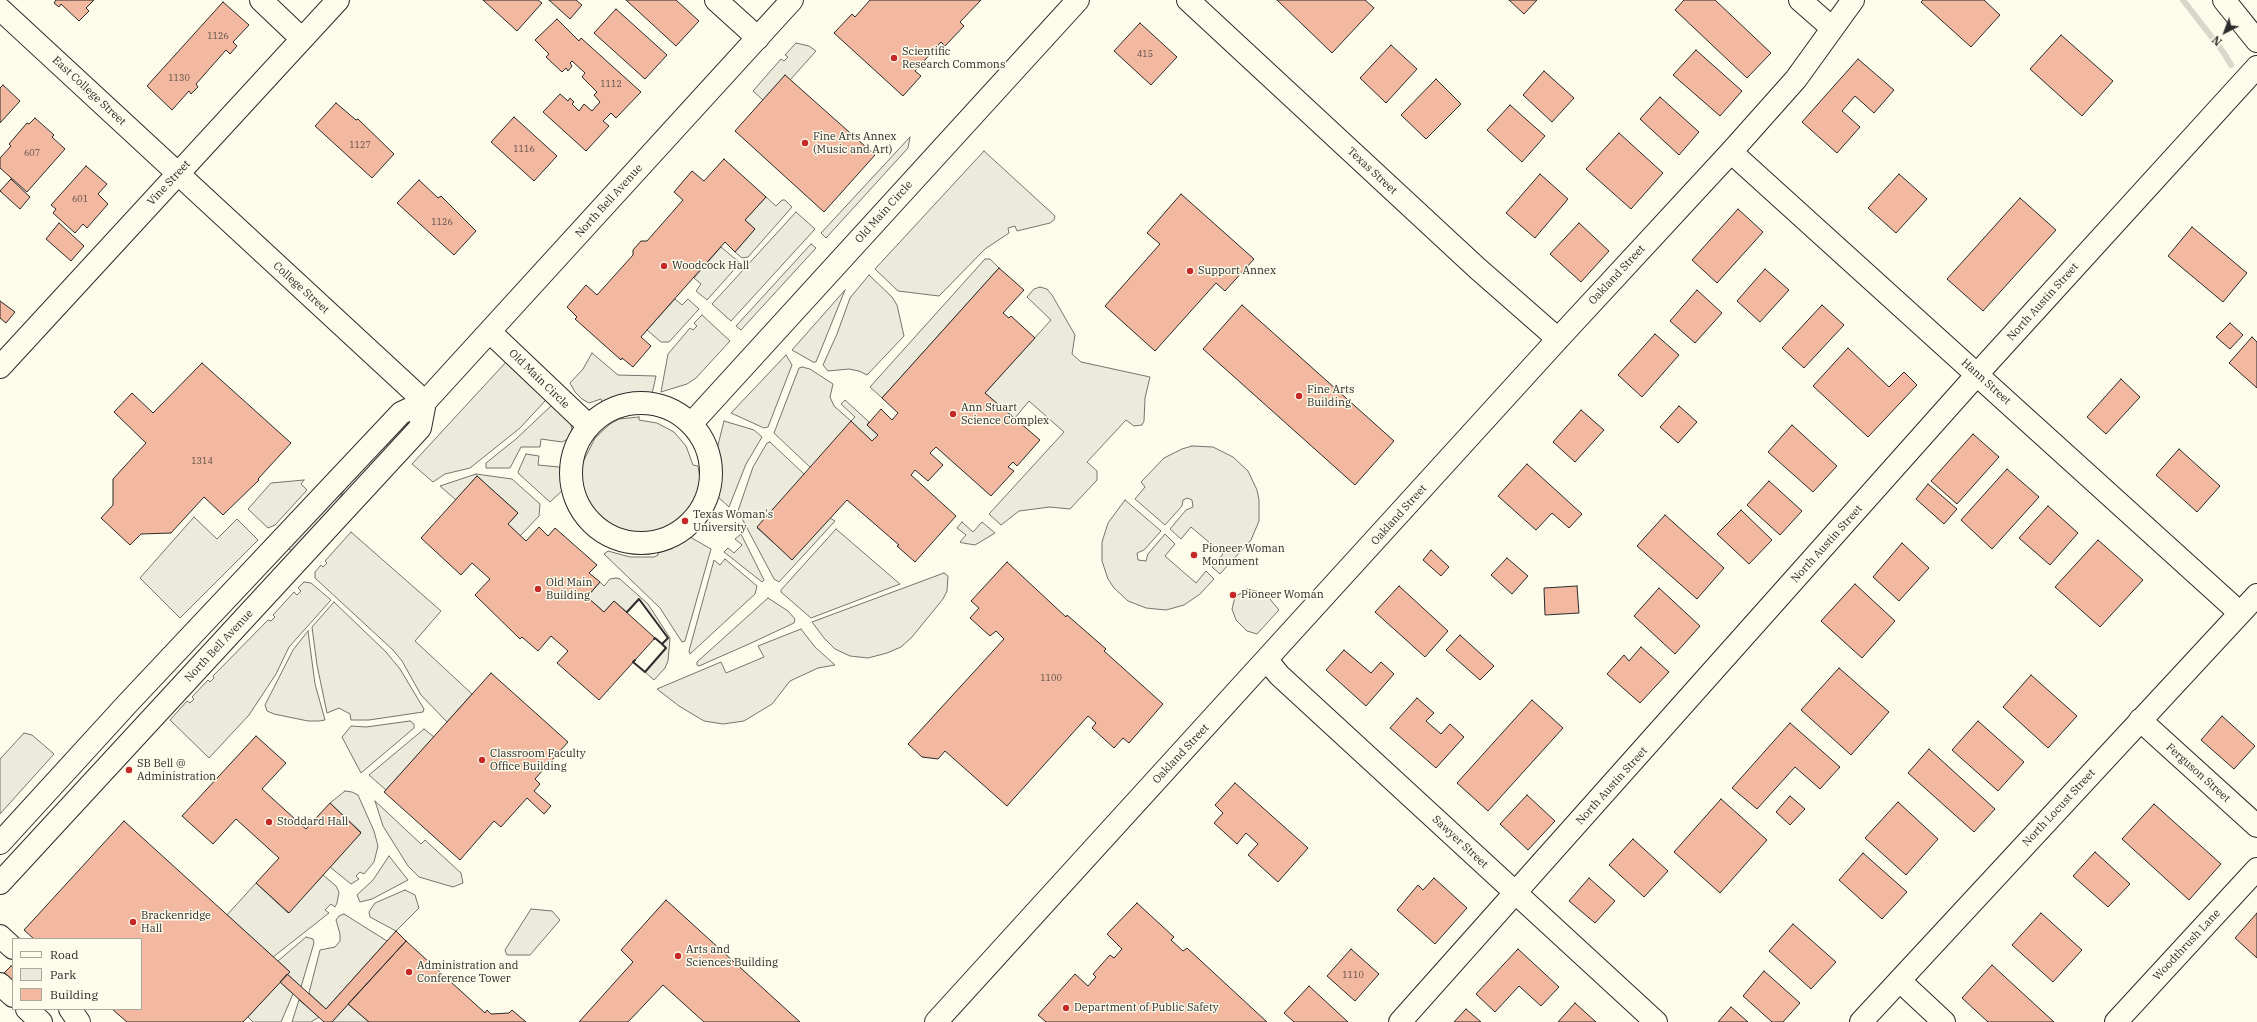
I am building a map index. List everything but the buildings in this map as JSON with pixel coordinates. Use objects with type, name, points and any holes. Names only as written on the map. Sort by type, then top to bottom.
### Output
[{"type":"street","points":[[261,0],[302,39]]},
{"type":"street","name":"Vine Street","points":[[0,367],[338,0]]},
{"type":"street","points":[[716,0],[758,38]]},
{"type":"street","name":"North Bell Avenue","points":[[0,843],[128,703],[401,413],[425,402],[792,0]]},
{"type":"street","name":"Old Main Circle","points":[[691,424],[1078,0]]},
{"type":"street","name":"Texas Street","points":[[1188,0],[1477,268],[1558,339]]},
{"type":"street","points":[[1800,0],[1832,28]]},
{"type":"street","name":"Oakland Street","points":[[936,1022],[1268,660],[1558,339],[1731,152],[1796,79],[1853,0]]},
{"type":"street","points":[[2224,0],[2257,41]]},
{"type":"street","name":"East College Street","points":[[0,9],[178,174]]},
{"type":"street","name":"North Austin Street","points":[[1400,1022],[1516,894],[1978,375],[2257,68]]},
{"type":"street","name":"Hann Street","points":[[1731,152],[2240,613]]},
{"type":"street","name":"College Street","points":[[178,174],[425,402]]},
{"type":"street","name":"Old Main Circle","points":[[490,332],[589,426]]},
{"type":"street","name":"North Bell Avenue","points":[[0,883],[420,428],[425,402]]},
{"type":"street","points":[[642,403],[670,410],[687,420],[699,434],[708,453],[711,474],[708,494],[697,516],[680,532],[664,540],[646,544],[628,543],[611,537],[596,527],[582,512],[573,493],[571,477],[571,460],[578,442],[589,426],[605,412],[617,407],[642,403]]},
{"type":"street","name":"North Locust Street","points":[[1861,1022],[2257,595]]},
{"type":"street","name":"Sawyer Street","points":[[1268,660],[1279,675],[1656,1022]]},
{"type":"street","name":"Ferguson Street","points":[[2140,720],[2257,826]]},
{"type":"street","name":"Woodthrush Lane","points":[[2116,1022],[2257,869]]},
{"type":"street","points":[[0,936],[12,947]]},
{"type":"street","points":[[1900,981],[1944,1022]]},
{"type":"street","points":[[0,984],[12,995]]},
{"type":"street","points":[[28,1010],[41,1022]]},
{"type":"street","points":[[71,1010],[80,1022]]},
{"type":"green space","points":[[796,43],[809,46],[816,51],[790,80],[763,100],[753,91],[781,59],[784,61],[788,57],[785,55]]},
{"type":"green space","points":[[910,137],[908,148],[826,238],[821,233]]},
{"type":"green space","points":[[984,151],[1055,216],[1054,220],[1050,223],[1017,231],[1015,226],[1008,228],[1009,233],[985,249],[939,296],[898,291],[875,269]]},
{"type":"green space","points":[[766,197],[776,206],[782,200],[785,200],[792,207],[748,257],[742,258],[735,252],[755,229],[745,220]]},
{"type":"green space","points":[[796,212],[815,229],[731,321],[712,304]]},
{"type":"green space","points":[[811,244],[816,248],[741,330],[736,326]]},
{"type":"green space","points":[[721,247],[740,263],[707,300],[696,291],[701,284],[694,278]]},
{"type":"green space","points":[[985,259],[990,259],[999,268],[882,398],[870,387]]},
{"type":"green space","points":[[869,275],[892,297],[897,305],[904,336],[867,375],[859,371],[849,369],[828,371],[823,365],[837,334],[850,298]]},
{"type":"green space","points":[[1040,287],[1047,289],[1052,295],[1075,335],[1072,354],[1081,362],[1150,377],[1145,398],[1144,421],[1142,425],[1134,426],[1126,420],[1087,462],[1097,471],[1097,480],[1070,509],[1050,507],[1019,511],[1001,525],[989,514],[1064,432],[1029,401],[1014,419],[985,393],[1051,320],[1027,297],[1034,289]]},
{"type":"green space","points":[[845,290],[816,362],[813,362],[792,350]]},
{"type":"green space","points":[[675,299],[682,305],[688,299],[699,309],[669,342],[661,342],[647,330]]},
{"type":"green space","points":[[702,315],[730,341],[696,378],[687,384],[661,392],[668,354],[690,328],[693,330],[697,326],[694,323]]},
{"type":"green space","points":[[592,353],[618,375],[656,376],[652,394],[625,396],[603,404],[601,399],[589,403],[582,399],[575,392],[570,383],[583,369]]},
{"type":"green space","points":[[786,355],[792,365],[768,427],[764,428],[731,413]]},
{"type":"green space","points":[[507,361],[546,398],[545,401],[520,428],[470,468],[445,474],[433,482],[412,464]]},
{"type":"green space","points":[[802,367],[810,369],[833,384],[830,397],[834,406],[851,421],[855,417],[841,404],[845,400],[869,422],[867,425],[878,435],[872,441],[851,422],[811,468],[774,433],[799,368]]},
{"type":"green space","points":[[552,405],[570,422],[572,429],[568,439],[562,442],[541,439],[540,447],[521,447],[510,468],[486,468],[486,463],[516,439]]},
{"type":"green space","points":[[639,417],[639,420],[657,423],[674,432],[686,446],[693,465],[698,466],[700,479],[696,498],[686,514],[671,527],[654,534],[626,533],[608,525],[600,519],[588,503],[582,484],[582,464],[595,438],[610,424],[619,419]]},
{"type":"green space","points":[[724,421],[754,430],[762,437],[746,464],[729,507],[718,497],[720,468],[717,449]]},
{"type":"green space","points":[[770,442],[805,475],[757,528],[792,559],[830,518],[835,521],[779,582],[774,579],[738,511],[753,467],[767,443]]},
{"type":"green space","points":[[1192,446],[1213,447],[1233,457],[1248,471],[1257,490],[1259,500],[1259,521],[1251,540],[1220,574],[1212,567],[1223,554],[1191,527],[1181,539],[1170,529],[1186,510],[1193,507],[1192,500],[1187,498],[1183,500],[1182,506],[1165,525],[1135,499],[1145,487],[1141,482],[1164,458]]},
{"type":"green space","points":[[526,454],[539,456],[538,465],[559,467],[561,471],[563,490],[550,502],[518,472]]},
{"type":"green space","points":[[476,474],[512,479],[540,504],[539,516],[520,536],[508,524],[518,513],[477,476],[456,500],[440,486]]},
{"type":"green space","points":[[304,480],[301,484],[307,490],[275,525],[268,528],[248,509],[271,483]]},
{"type":"green space","points":[[341,488],[344,490],[335,507],[297,556],[287,547]]},
{"type":"green space","points":[[1125,500],[1161,531],[1144,550],[1137,553],[1138,560],[1146,561],[1148,554],[1165,534],[1175,544],[1165,556],[1196,583],[1206,571],[1214,579],[1200,594],[1184,605],[1166,610],[1146,608],[1128,601],[1114,588],[1108,579],[1102,561],[1102,542],[1108,523]]},
{"type":"green space","points":[[194,517],[217,539],[237,519],[258,540],[180,618],[140,578]]},
{"type":"green space","points":[[962,522],[973,532],[982,522],[995,533],[975,545],[960,542],[966,535],[957,528]]},
{"type":"green space","points":[[836,529],[900,584],[811,618],[781,592],[781,590]]},
{"type":"green space","points":[[351,532],[441,611],[415,641],[472,694],[447,722],[421,695],[402,661],[393,650],[315,578],[315,572],[321,565],[323,567],[327,563],[325,561]]},
{"type":"green space","points":[[741,534],[764,580],[762,582],[724,552],[728,548],[734,553],[742,545],[735,539]]},
{"type":"green space","points":[[690,537],[711,549],[685,641],[682,642],[660,608],[604,554],[608,551],[630,557],[654,557],[658,555],[658,553],[671,549]]},
{"type":"green space","points":[[725,559],[757,586],[755,594],[690,654],[689,651],[714,560],[720,565]]},
{"type":"green space","points":[[944,573],[948,576],[947,591],[943,599],[912,637],[901,647],[887,653],[868,658],[850,656],[835,649],[824,638],[812,622]]},
{"type":"green space","points":[[610,579],[620,579],[648,604],[670,638],[668,661],[665,668],[654,680],[645,672],[666,648],[662,644],[668,638],[639,599],[627,612],[614,601],[604,612],[587,597],[600,582],[604,586]]},
{"type":"green space","points":[[304,582],[311,583],[331,600],[289,647],[276,674],[249,715],[209,758],[170,720],[187,701],[190,703],[194,699],[192,697],[208,680],[210,682],[214,678],[213,676],[268,620],[271,621],[275,617],[273,615],[294,592],[297,595],[301,591],[298,588]]},
{"type":"green space","points":[[1247,589],[1265,593],[1279,610],[1257,634],[1247,631],[1236,620],[1232,609],[1235,597]]},
{"type":"green space","points":[[768,598],[788,611],[795,619],[794,623],[699,666],[697,665],[697,662]]},
{"type":"green space","points":[[334,602],[386,652],[400,669],[424,709],[423,712],[369,720],[351,720],[350,714],[339,708],[327,713],[317,665],[312,627]]},
{"type":"green space","points":[[801,629],[815,647],[835,665],[818,668],[790,681],[772,704],[744,721],[723,724],[704,721],[679,706],[657,689],[721,662],[726,673],[764,657],[758,646]]},
{"type":"green space","points":[[308,631],[315,684],[325,720],[319,721],[308,721],[274,714],[267,711],[265,705],[293,650]]},
{"type":"green space","points":[[410,721],[414,724],[414,728],[361,773],[342,737],[351,726],[366,727]]},
{"type":"green space","points":[[424,729],[434,737],[386,790],[369,775]]},
{"type":"green space","points":[[24,733],[32,735],[54,754],[0,814],[0,759]]},
{"type":"green space","points":[[345,791],[358,795],[374,831],[378,846],[374,862],[364,874],[360,872],[356,876],[359,879],[351,884],[330,867],[361,832],[330,803]]},
{"type":"green space","points":[[375,801],[421,844],[425,840],[461,873],[463,883],[453,887],[419,877],[408,866],[383,826]]},
{"type":"green space","points":[[389,856],[408,880],[372,899],[360,902],[357,895],[373,880]]},
{"type":"green space","points":[[323,875],[336,886],[339,892],[335,907],[331,904],[325,910],[329,913],[273,957],[227,915],[256,883],[288,913]]},
{"type":"green space","points":[[405,890],[415,895],[419,908],[396,931],[370,917],[369,912],[375,903]]},
{"type":"green space","points":[[531,909],[552,911],[560,920],[530,955],[507,955],[505,950]]},
{"type":"green space","points":[[344,914],[387,941],[326,1009],[309,993],[320,950],[335,947],[340,941],[340,934],[336,920],[339,916]]},
{"type":"green space","points":[[306,937],[313,939],[314,943],[301,987],[287,974],[290,972],[278,961]]},
{"type":"green space","points":[[280,982],[293,994],[281,1022],[253,1022],[248,1017]]},
{"type":"green space","points":[[299,1000],[319,1017],[311,1022],[292,1022]]},
{"type":"green space","points":[[348,1004],[369,1022],[332,1022]]},
{"type":"waterway","points":[[2183,0],[2224,53],[2231,65]]},
{"type":"wall","points":[[627,612],[639,599],[668,638],[662,644],[655,638],[654,639]]},
{"type":"wall","points":[[635,660],[633,662],[645,672],[666,648],[662,644]]},
{"type":"place","name":"Scientific Research Commons","points":[[894,58]]},
{"type":"place","name":"Fine Arts Annex (Music and Art)","points":[[805,143]]},
{"type":"place","name":"Woodcock Hall","points":[[664,266]]},
{"type":"place","name":"Support Annex","points":[[1190,271]]},
{"type":"place","name":"Fine Arts Building","points":[[1299,396]]},
{"type":"place","name":"Ann Stuart Science Complex","points":[[953,414]]},
{"type":"place","name":"Texas Woman's University","points":[[685,521]]},
{"type":"place","name":"Pioneer Woman Monument","points":[[1194,555]]},
{"type":"place","name":"Old Main Building","points":[[538,589]]},
{"type":"place","name":"Pioneer Woman","points":[[1233,595]]},
{"type":"place","name":"Classroom Faculty Office Building","points":[[482,760]]},
{"type":"place","name":"SB Bell @ Administration","points":[[129,770]]},
{"type":"place","name":"Stoddard Hall","points":[[269,822]]},
{"type":"place","name":"Brackenridge Hall","points":[[133,922]]},
{"type":"place","name":"Arts and Sciences Building","points":[[678,956]]},
{"type":"place","name":"Administration and Conference Tower","points":[[409,972]]},
{"type":"place","name":"Department of Public Safety","points":[[1066,1008]]}]
